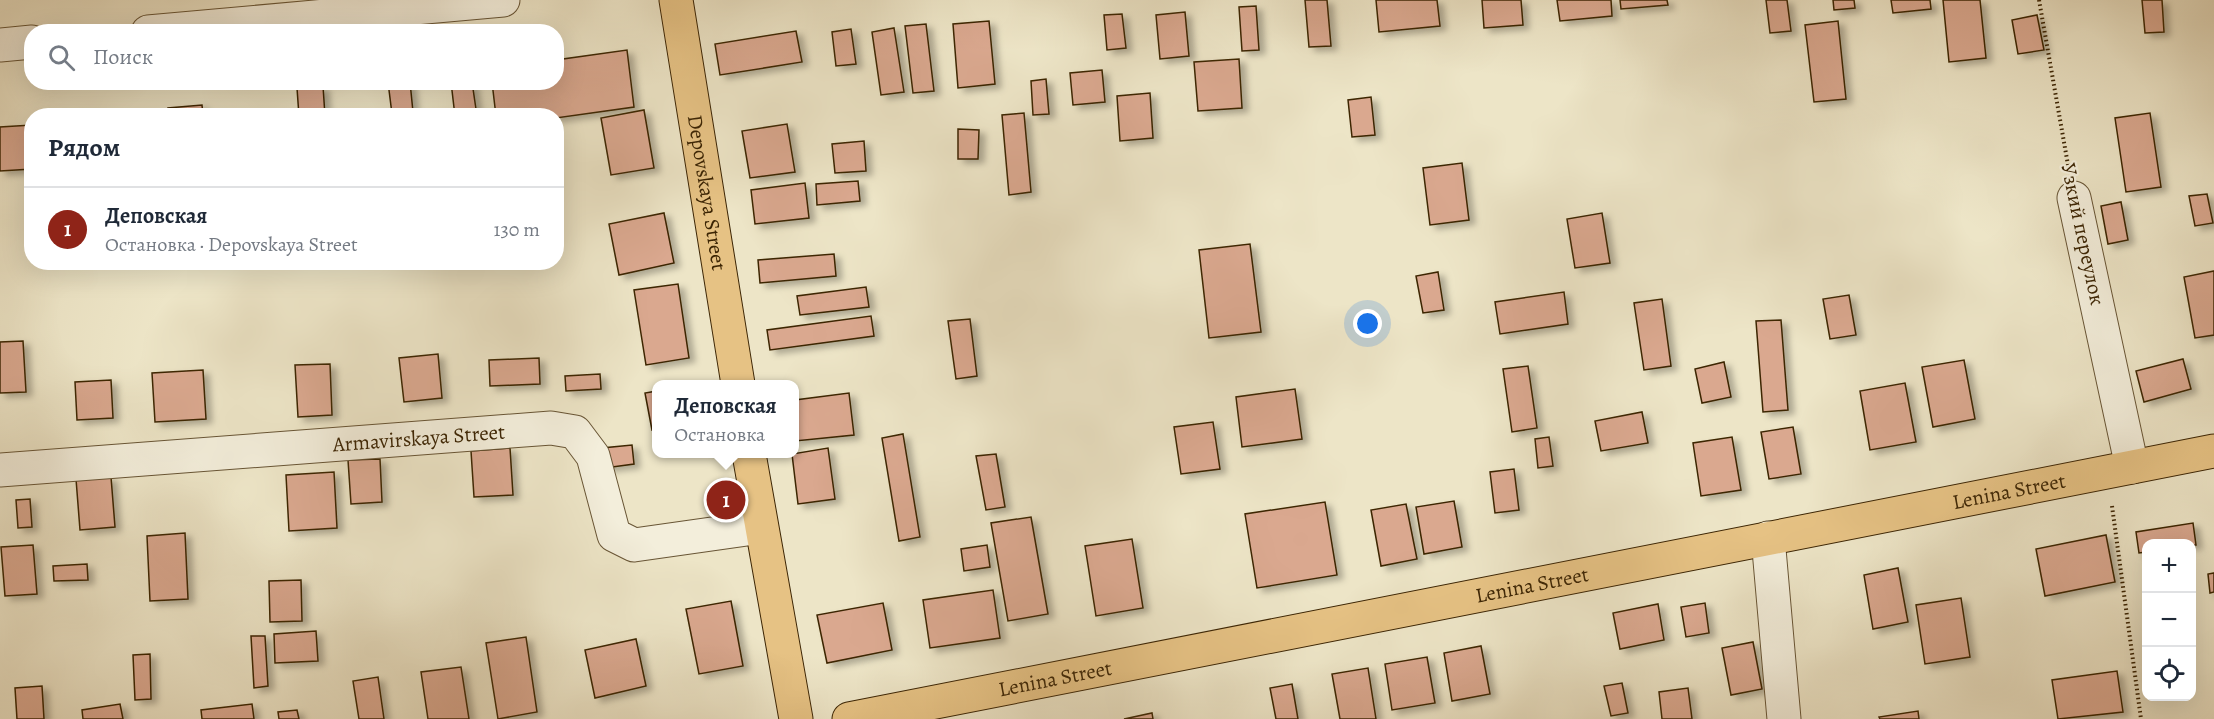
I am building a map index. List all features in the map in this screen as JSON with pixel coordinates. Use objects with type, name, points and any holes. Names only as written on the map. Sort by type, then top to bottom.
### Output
[{"type":"main road","name":"Depovskaya Street","points":[[676,0],[737,380]]},
{"type":"main road","name":"Lenina Street","points":[[849,719],[2214,451]]},
{"type":"main road","points":[[750,458],[796,719]]},
{"type":"street","points":[[237,24],[503,0]]},
{"type":"street","points":[[0,45],[24,43]]},
{"type":"street","name":"Узкий переулок","points":[[2074,198],[2120,470]]},
{"type":"street","name":"Armavirskaya Street","points":[[0,470],[551,428],[576,432],[593,456],[614,535],[634,545],[761,527]]},
{"type":"street","points":[[1768,538],[1784,719]]},
{"type":"path","name":"Узкий переулок","points":[[2039,0],[2074,198]]},
{"type":"path","points":[[2120,470],[2141,719]]},
{"type":"building","points":[[1305,0],[1327,0],[1331,46],[1309,47]]},
{"type":"building","points":[[1376,0],[1437,0],[1440,26],[1379,32]]},
{"type":"building","points":[[1482,0],[1521,0],[1523,25],[1484,28]]},
{"type":"building","points":[[1557,0],[1611,0],[1612,16],[1560,21]]},
{"type":"building","points":[[1620,0],[1667,0],[1668,5],[1621,9]]},
{"type":"building","points":[[1766,0],[1787,0],[1791,31],[1770,33]]},
{"type":"building","points":[[1833,0],[1854,0],[1855,8],[1834,10]]},
{"type":"building","points":[[1891,0],[1930,0],[1931,9],[1893,13]]},
{"type":"building","points":[[1943,0],[1980,0],[1986,58],[1949,62]]},
{"type":"building","points":[[2142,0],[2162,0],[2164,32],[2145,33]]},
{"type":"building","points":[[1256,6],[1259,50],[1242,51],[1239,7]]},
{"type":"building","points":[[1185,12],[1189,56],[1160,59],[1156,15]]},
{"type":"building","points":[[1122,14],[1126,48],[1107,50],[1104,15]]},
{"type":"building","points":[[2037,15],[2044,50],[2018,54],[2012,20]]},
{"type":"building","points":[[989,21],[995,84],[958,88],[953,24]]},
{"type":"building","points":[[1838,21],[1846,99],[1814,102],[1805,25]]},
{"type":"building","points":[[926,24],[934,91],[913,93],[905,26]]},
{"type":"building","points":[[894,28],[904,92],[881,95],[872,32]]},
{"type":"building","points":[[851,29],[856,64],[836,66],[832,32]]},
{"type":"building","points":[[796,31],[802,62],[720,75],[715,44]]},
{"type":"building","points":[[627,50],[634,107],[564,117],[564,108],[495,108],[493,90],[564,90],[564,59]]},
{"type":"building","points":[[1239,59],[1242,108],[1198,111],[1194,62]]},
{"type":"building","points":[[1102,70],[1105,102],[1073,105],[1070,73]]},
{"type":"building","points":[[1046,79],[1049,114],[1033,115],[1031,81]]},
{"type":"building","points":[[297,90],[323,90],[324,108],[298,108]]},
{"type":"building","points":[[389,90],[411,90],[413,108],[391,108]]},
{"type":"building","points":[[452,90],[473,90],[476,108],[454,108]]},
{"type":"building","points":[[1150,93],[1153,138],[1120,141],[1117,96]]},
{"type":"building","points":[[1371,97],[1375,135],[1352,137],[1348,100]]},
{"type":"building","points":[[202,105],[202,108],[168,108]]},
{"type":"building","points":[[644,110],[654,168],[611,175],[601,118]]},
{"type":"building","points":[[1024,113],[1031,192],[1009,195],[1002,115]]},
{"type":"building","points":[[2150,113],[2161,187],[2126,192],[2115,118]]},
{"type":"building","points":[[787,124],[795,172],[750,178],[742,131]]},
{"type":"building","points":[[24,126],[24,170],[0,171],[0,127]]},
{"type":"building","points":[[958,129],[979,130],[978,159],[958,159]]},
{"type":"building","points":[[864,141],[866,171],[835,173],[832,144]]},
{"type":"building","points":[[1462,163],[1469,220],[1430,225],[1423,168]]},
{"type":"building","points":[[858,181],[860,201],[817,205],[816,184]]},
{"type":"building","points":[[805,183],[809,218],[755,224],[751,190]]},
{"type":"building","points":[[2207,194],[2213,223],[2195,226],[2189,196]]},
{"type":"building","points":[[2121,202],[2128,240],[2108,244],[2101,206]]},
{"type":"building","points":[[664,213],[674,263],[619,275],[609,224]]},
{"type":"building","points":[[1602,213],[1610,263],[1575,268],[1567,219]]},
{"type":"building","points":[[1250,244],[1261,332],[1209,338],[1199,250]]},
{"type":"building","points":[[834,254],[836,276],[760,283],[758,260]]},
{"type":"building","points":[[2214,271],[2214,335],[2195,338],[2184,277]]},
{"type":"building","points":[[1438,272],[1444,310],[1423,313],[1416,276]]},
{"type":"building","points":[[678,284],[689,358],[646,365],[634,290]]},
{"type":"building","points":[[866,287],[869,307],[800,315],[797,296]]},
{"type":"building","points":[[1564,292],[1568,324],[1500,334],[1495,302]]},
{"type":"building","points":[[1849,295],[1856,335],[1830,339],[1823,299]]},
{"type":"building","points":[[1662,299],[1671,366],[1644,370],[1634,303]]},
{"type":"building","points":[[871,316],[874,336],[770,350],[767,330]]},
{"type":"building","points":[[970,319],[977,376],[956,379],[948,321]]},
{"type":"building","points":[[1781,320],[1788,410],[1763,412],[1756,321]]},
{"type":"building","points":[[23,341],[26,392],[0,393],[0,342]]},
{"type":"building","points":[[438,354],[442,398],[404,402],[399,358]]},
{"type":"building","points":[[539,358],[540,384],[490,386],[489,360]]},
{"type":"building","points":[[2183,359],[2191,389],[2144,402],[2136,371]]},
{"type":"building","points":[[1964,360],[1975,419],[1933,427],[1922,367]]},
{"type":"building","points":[[1724,362],[1731,397],[1702,403],[1695,369]]},
{"type":"building","points":[[330,364],[332,415],[298,417],[295,365]]},
{"type":"building","points":[[1528,366],[1537,428],[1512,432],[1503,369]]},
{"type":"building","points":[[203,370],[206,419],[155,422],[152,373]]},
{"type":"building","points":[[600,374],[601,389],[566,391],[565,376]]},
{"type":"building","points":[[111,380],[113,418],[77,420],[75,382]]},
{"type":"building","points":[[1905,383],[1916,442],[1870,450],[1860,391]]},
{"type":"building","points":[[1295,389],[1302,439],[1242,447],[1236,397]]},
{"type":"building","points":[[652,392],[652,430],[645,393]]},
{"type":"building","points":[[849,393],[854,435],[799,441],[799,399]]},
{"type":"building","points":[[1642,412],[1648,443],[1601,451],[1595,421]]},
{"type":"building","points":[[1213,422],[1220,469],[1181,474],[1174,427]]},
{"type":"building","points":[[1793,427],[1801,474],[1769,479],[1761,432]]},
{"type":"building","points":[[903,434],[920,537],[899,541],[882,438]]},
{"type":"building","points":[[1549,437],[1553,466],[1538,468],[1535,439]]},
{"type":"building","points":[[1732,437],[1741,490],[1701,496],[1693,443]]},
{"type":"building","points":[[632,445],[634,464],[605,468],[602,448]]},
{"type":"building","points":[[510,448],[513,495],[474,497],[471,451]]},
{"type":"building","points":[[828,448],[835,499],[798,504],[792,458],[799,458],[799,453]]},
{"type":"building","points":[[996,454],[1005,507],[986,510],[976,456]]},
{"type":"building","points":[[380,459],[382,502],[351,504],[348,460]]},
{"type":"building","points":[[1514,469],[1519,510],[1495,513],[1490,472]]},
{"type":"building","points":[[334,472],[337,528],[289,531],[286,475]]},
{"type":"building","points":[[111,477],[115,527],[80,530],[76,479]]},
{"type":"building","points":[[30,499],[32,527],[18,528],[16,500]]},
{"type":"building","points":[[1454,501],[1462,547],[1424,554],[1416,507]]},
{"type":"building","points":[[1325,502],[1337,575],[1257,588],[1245,514]]},
{"type":"building","points":[[1406,504],[1417,559],[1381,566],[1371,510]]},
{"type":"building","points":[[1031,517],[1048,614],[1008,621],[991,523]]},
{"type":"building","points":[[2193,523],[2195,539],[2142,539],[2142,553],[2139,553],[2136,532]]},
{"type":"building","points":[[185,533],[188,599],[150,601],[147,536]]},
{"type":"building","points":[[2106,535],[2115,582],[2045,596],[2036,549]]},
{"type":"building","points":[[1132,539],[1143,608],[1096,616],[1085,546]]},
{"type":"building","points":[[33,545],[37,594],[5,596],[1,547]]},
{"type":"building","points":[[987,545],[990,567],[964,571],[961,549]]},
{"type":"building","points":[[87,564],[88,580],[54,581],[53,566]]},
{"type":"building","points":[[1898,568],[1908,622],[1873,629],[1864,575]]},
{"type":"building","points":[[2214,573],[2214,592],[2210,593],[2208,574]]},
{"type":"building","points":[[301,580],[302,621],[270,622],[269,581]]},
{"type":"building","points":[[993,590],[1000,638],[930,648],[923,600]]},
{"type":"building","points":[[1961,598],[1970,657],[1925,664],[1916,605]]},
{"type":"building","points":[[731,601],[743,666],[699,674],[686,609]]},
{"type":"building","points":[[883,603],[892,650],[827,663],[817,615]]},
{"type":"building","points":[[1705,603],[1709,633],[1686,637],[1681,607]]},
{"type":"building","points":[[1658,604],[1664,640],[1620,649],[1613,613]]},
{"type":"building","points":[[316,631],[318,661],[275,663],[274,634]]},
{"type":"building","points":[[251,636],[265,636],[268,686],[254,688]]},
{"type":"building","points":[[526,637],[537,712],[498,719],[486,643]]},
{"type":"building","points":[[636,639],[646,686],[595,698],[585,650]]},
{"type":"building","points":[[1753,642],[1762,689],[1731,695],[1722,648]]},
{"type":"building","points":[[1481,646],[1490,694],[1452,701],[1444,653]]},
{"type":"building","points":[[150,654],[151,699],[135,700],[133,655]]},
{"type":"building","points":[[1427,657],[1435,703],[1392,710],[1385,664]]},
{"type":"building","points":[[461,667],[469,719],[428,719],[421,672]]},
{"type":"building","points":[[1368,668],[1376,719],[1340,719],[1332,674]]},
{"type":"building","points":[[2117,671],[2123,712],[2058,719],[2052,680]]},
{"type":"building","points":[[378,677],[384,719],[359,719],[353,681]]},
{"type":"building","points":[[1622,683],[1628,713],[1611,716],[1604,686]]},
{"type":"building","points":[[1292,684],[1298,719],[1276,719],[1270,688]]},
{"type":"building","points":[[42,686],[44,719],[17,719],[15,688]]},
{"type":"building","points":[[1688,688],[1692,719],[1662,719],[1659,692]]},
{"type":"building","points":[[120,704],[123,719],[83,719],[82,710]]},
{"type":"building","points":[[252,704],[254,719],[202,719],[201,710]]},
{"type":"building","points":[[297,710],[299,719],[279,719],[278,712]]},
{"type":"building","points":[[1918,711],[1919,719],[1880,719],[1879,717]]},
{"type":"building","points":[[1152,713],[1153,719],[1124,719]]},
{"type":"place","name":"Деповская","points":[[726,500]]}]
